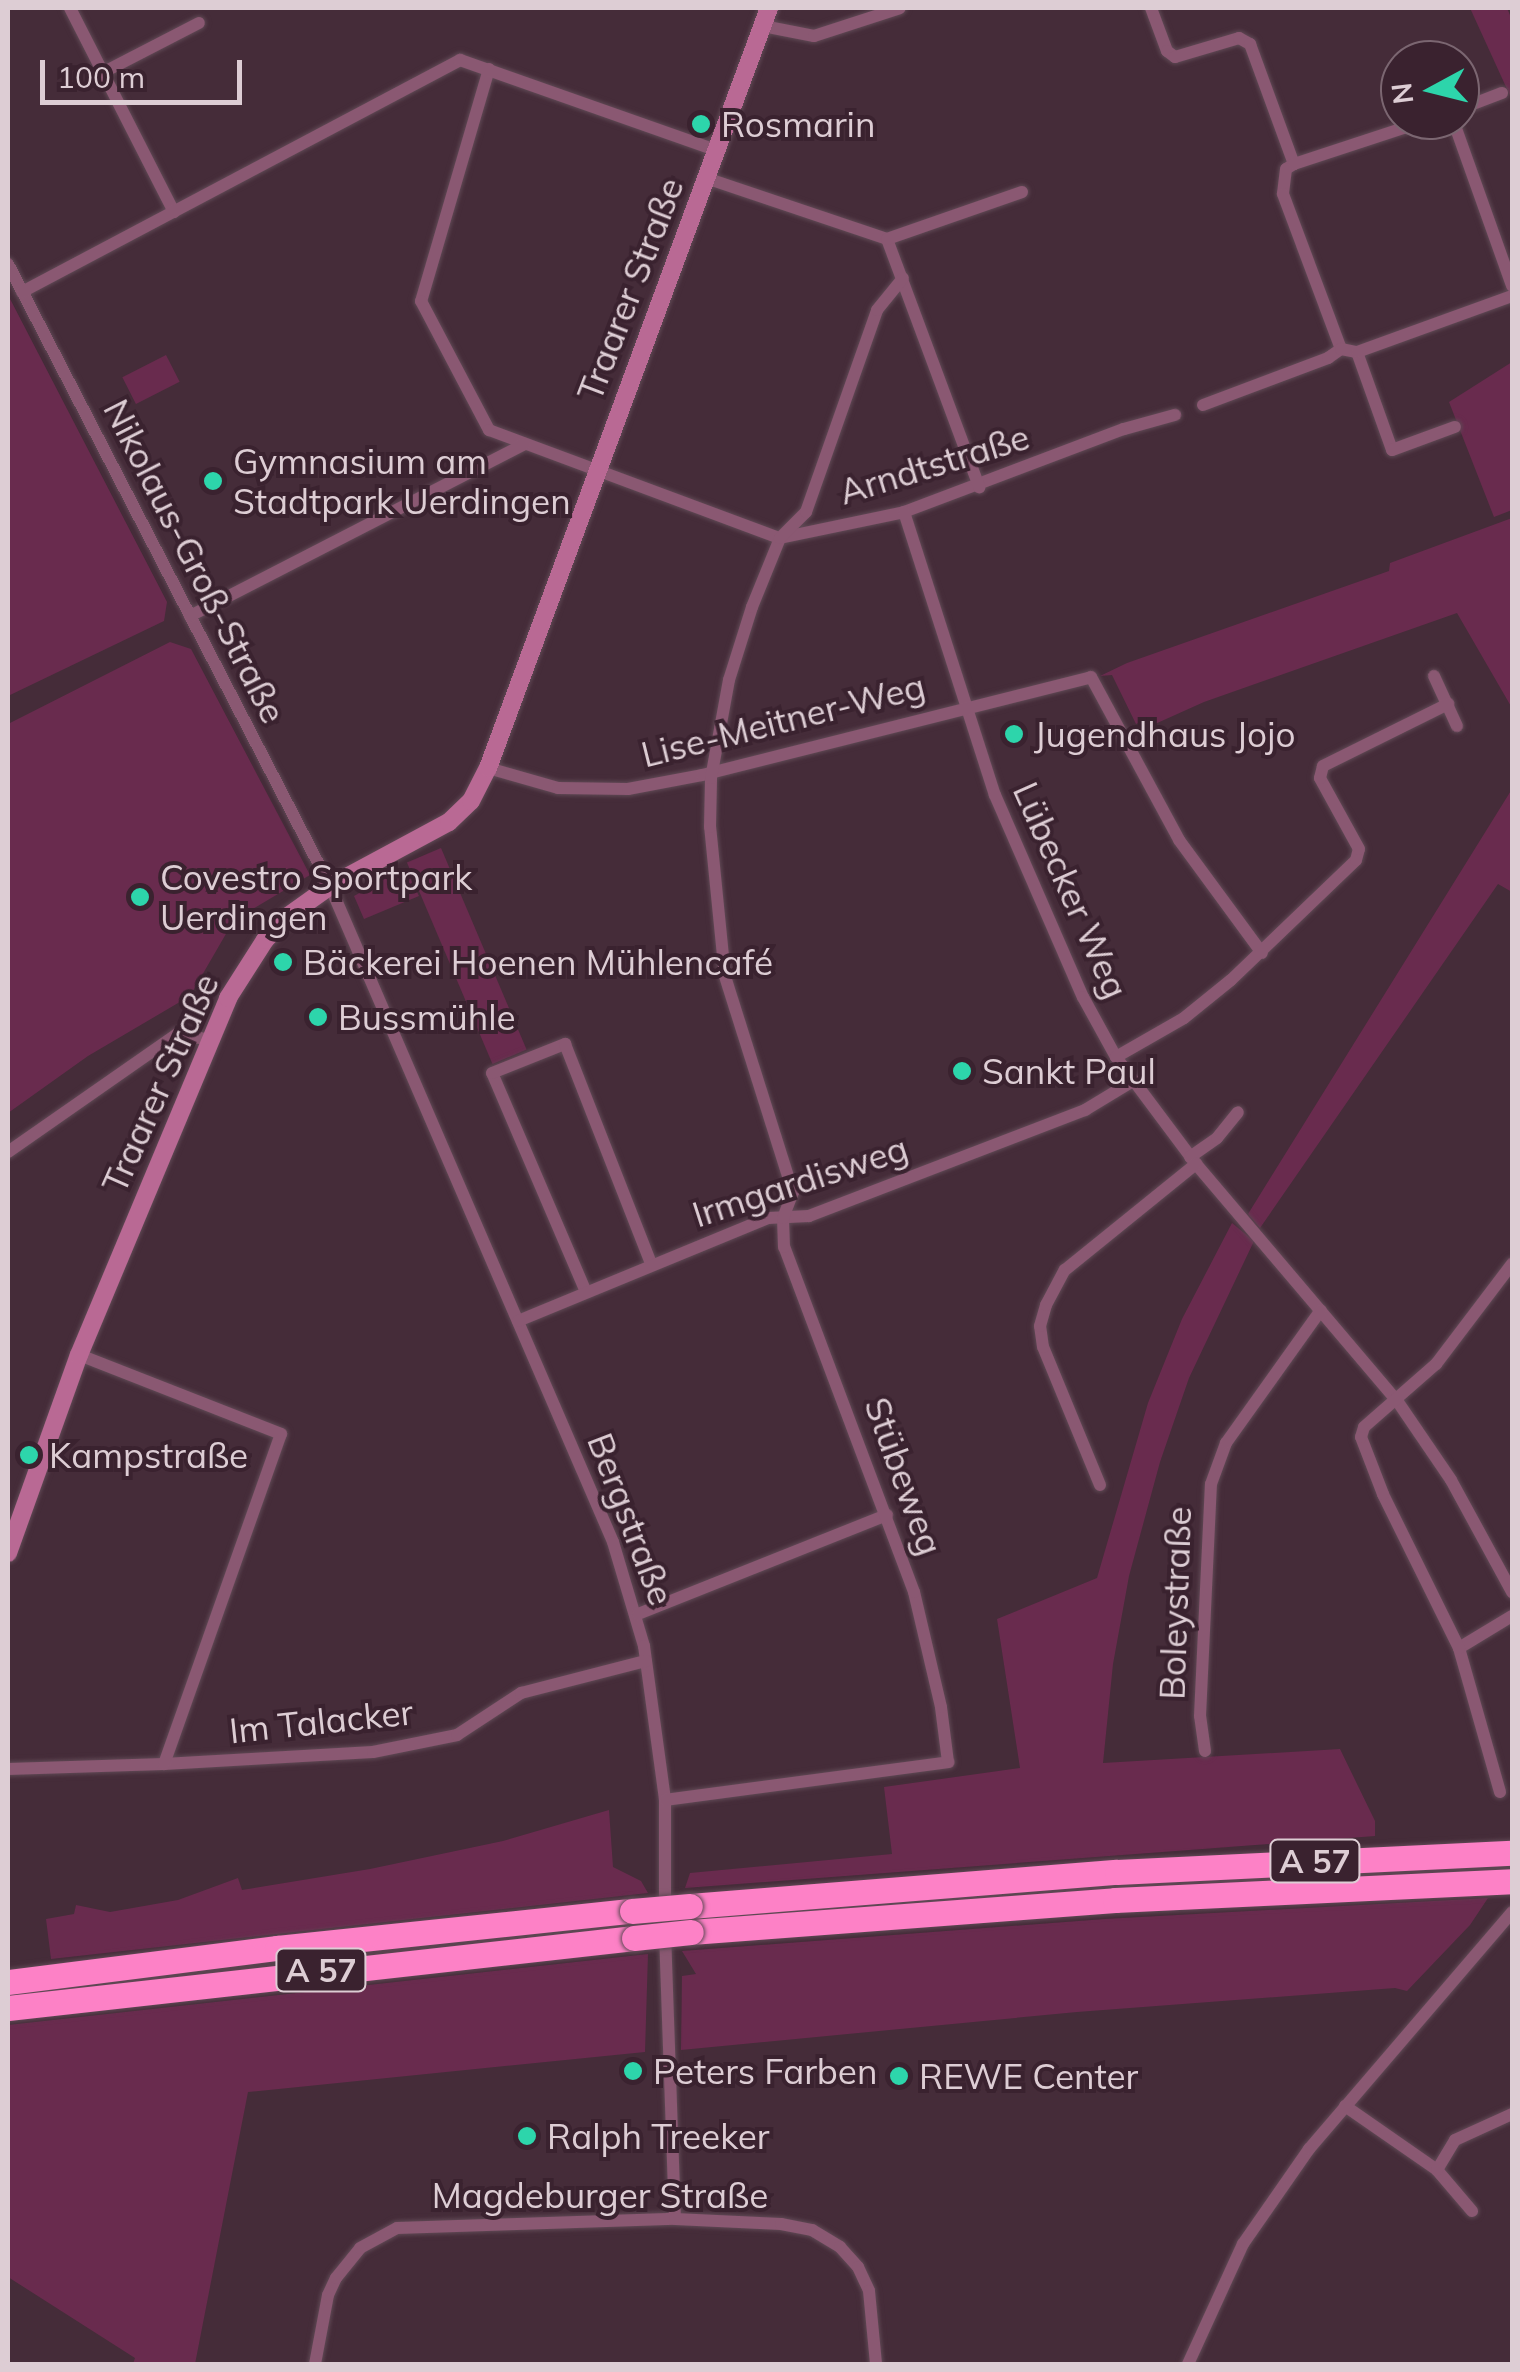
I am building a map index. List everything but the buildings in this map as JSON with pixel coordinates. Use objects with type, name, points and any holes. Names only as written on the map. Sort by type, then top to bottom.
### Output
[{"type":"highway","name":"A 57","points":[[8,1982],[277,1948],[690,1919],[1055,1876],[1512,1853]]},
{"type":"highway","name":"A 57","points":[[690,1919],[1507,1881]]},
{"type":"highway","name":"A 57","points":[[8,2008],[633,1924]]},
{"type":"street","points":[[70,8],[174,212]]},
{"type":"street","name":"Traarer Straße","points":[[9,1545],[79,1355],[228,998],[264,940],[288,916],[330,886],[449,822],[471,801],[488,768],[769,8]]},
{"type":"street","points":[[762,26],[814,36],[900,8]]},
{"type":"street","points":[[1151,8],[1166,51],[1176,57],[1246,38],[1294,164]]},
{"type":"street","points":[[102,73],[199,23]]},
{"type":"street","points":[[22,292],[460,60],[716,150]]},
{"type":"street","points":[[489,69],[422,302],[489,430],[780,538]]},
{"type":"street","points":[[1480,101],[1502,93]]},
{"type":"street","points":[[1341,349],[1282,194],[1286,169],[1380,136]]},
{"type":"street","points":[[1459,140],[1512,286]]},
{"type":"street","points":[[706,178],[887,239],[1022,192]]},
{"type":"street","points":[[887,239],[979,487]]},
{"type":"street","name":"Nikolaus-Groß-Straße","points":[[8,264],[330,886]]},
{"type":"street","name":"Stübeweg","points":[[666,1800],[948,1762],[932,1660],[888,1515],[784,1247],[783,1218],[793,1192],[736,1017],[723,962],[712,878],[713,770],[730,680],[780,538],[806,512],[876,310],[902,278]]},
{"type":"street","points":[[1203,404],[1328,358],[1341,349],[1357,352],[1512,296]]},
{"type":"street","points":[[1357,352],[1392,450],[1455,428]]},
{"type":"street","name":"Arndtstraße","points":[[780,538],[904,512],[1124,430],[1174,416]]},
{"type":"street","points":[[190,616],[524,444]]},
{"type":"street","name":"Lübecker Weg","points":[[904,512],[965,709],[1042,908],[1116,1057],[1193,1160],[1398,1402],[1451,1480],[1512,1592]]},
{"type":"street","points":[[1434,676],[1457,726]]},
{"type":"street","name":"Lise-Meitner-Weg","points":[[488,768],[558,788],[605,791],[713,770],[1091,677],[1172,828],[1262,952]]},
{"type":"street","points":[[1116,1057],[1184,1018],[1262,952],[1356,860],[1359,849],[1320,778],[1323,766],[1448,704]]},
{"type":"street","name":"Bergstraße","points":[[330,886],[613,1542],[638,1614],[666,1800],[666,2042],[676,2219]]},
{"type":"street","points":[[8,1152],[176,1034],[210,1040]]},
{"type":"street","points":[[586,1292],[492,1073],[565,1044],[651,1264]]},
{"type":"street","name":"Irmgardisweg","points":[[518,1320],[768,1218],[808,1216],[1068,1116],[1133,1081]]},
{"type":"street","points":[[1100,1486],[1043,1347],[1040,1326],[1046,1306],[1065,1270],[1193,1160],[1238,1112]]},
{"type":"street","points":[[1500,1792],[1460,1648],[1362,1444],[1364,1427],[1398,1402],[1436,1364],[1512,1264]]},
{"type":"street","name":"Boleystraße","points":[[1205,1751],[1200,1716],[1210,1484],[1226,1443],[1321,1310]]},
{"type":"street","points":[[79,1355],[281,1434],[164,1764]]},
{"type":"street","points":[[638,1614],[888,1515]]},
{"type":"street","points":[[1460,1648],[1512,1616]]},
{"type":"street","name":"Im Talacker","points":[[8,1769],[373,1752],[456,1735],[521,1693],[646,1660]]},
{"type":"street","points":[[1188,2364],[1243,2244],[1344,2106],[1512,1912]]},
{"type":"street","points":[[1344,2106],[1437,2170],[1472,2211]]},
{"type":"street","points":[[1437,2170],[1455,2140],[1512,2114]]},
{"type":"street","name":"Magdeburger Straße","points":[[315,2364],[328,2295],[336,2278],[360,2248],[397,2228],[676,2219],[781,2224],[812,2230],[840,2246],[858,2267],[869,2292],[875,2318],[876,2364]]},
{"type":"shaded area","points":[[1470,8],[1507,8],[1512,20],[1512,100]]},
{"type":"shaded area","points":[[8,295],[167,602],[164,621],[8,696]]},
{"type":"shaded area","points":[[166,355],[180,382],[136,404],[122,377]]},
{"type":"shaded area","points":[[1512,362],[1512,510],[1494,517],[1449,402]]},
{"type":"shaded area","points":[[1512,518],[1512,708],[1457,613],[1204,702],[1155,724],[1152,717],[1136,724],[1112,675],[1100,676],[1389,571],[1390,563]]},
{"type":"shaded area","name":"Covestro Sportpark Uerdingen","points":[[170,642],[191,649],[310,875],[234,920],[190,996],[88,1056],[8,1113],[8,724]]},
{"type":"shaded area","points":[[1512,789],[1512,892],[1498,884],[1260,1228],[1248,1214]]},
{"type":"shaded area","points":[[441,848],[527,1050],[493,1064],[407,862]]},
{"type":"shaded area","points":[[405,868],[419,896],[364,919],[354,896]]},
{"type":"shaded area","points":[[1232,1223],[1254,1241],[1189,1378],[1160,1462],[1129,1576],[1113,1664],[1103,1763],[1340,1749],[1375,1821],[1375,1836],[685,1888],[690,1873],[892,1854],[884,1787],[1020,1768],[997,1619],[1097,1578],[1148,1403],[1182,1319]]},
{"type":"shaded area","points":[[609,1810],[613,1867],[641,1881],[648,1893],[51,1959],[46,1919],[74,1914],[76,1905],[110,1912],[178,1900],[238,1878],[242,1890],[370,1869],[503,1841]]},
{"type":"shaded area","points":[[1488,1898],[1470,1925],[1407,1991],[1395,1988],[1077,2012],[681,2050],[682,1976],[696,1974],[682,1951],[1105,1919]]},
{"type":"shaded area","points":[[648,1954],[645,2052],[248,2092],[195,2364],[133,2364],[135,2358],[8,2277],[8,2025]]},
{"type":"place","name":"Rosmarin","points":[[701,124]]},
{"type":"place","name":"Gymnasium am Stadtpark Uerdingen","points":[[213,481]]},
{"type":"place","name":"Jugendhaus Jojo","points":[[1014,734]]},
{"type":"place","name":"Covestro Sportpark Uerdingen","points":[[140,897]]},
{"type":"place","name":"Bäckerei Hoenen Mühlencafé","points":[[283,962]]},
{"type":"place","name":"Bussmühle","points":[[318,1017]]},
{"type":"place","name":"Sankt Paul","points":[[962,1071]]},
{"type":"place","name":"Kampstraße","points":[[29,1455]]},
{"type":"place","name":"Peters Farben","points":[[633,2071]]},
{"type":"place","name":"REWE Center","points":[[899,2076]]},
{"type":"place","name":"Ralph Treeker","points":[[527,2136]]}]
